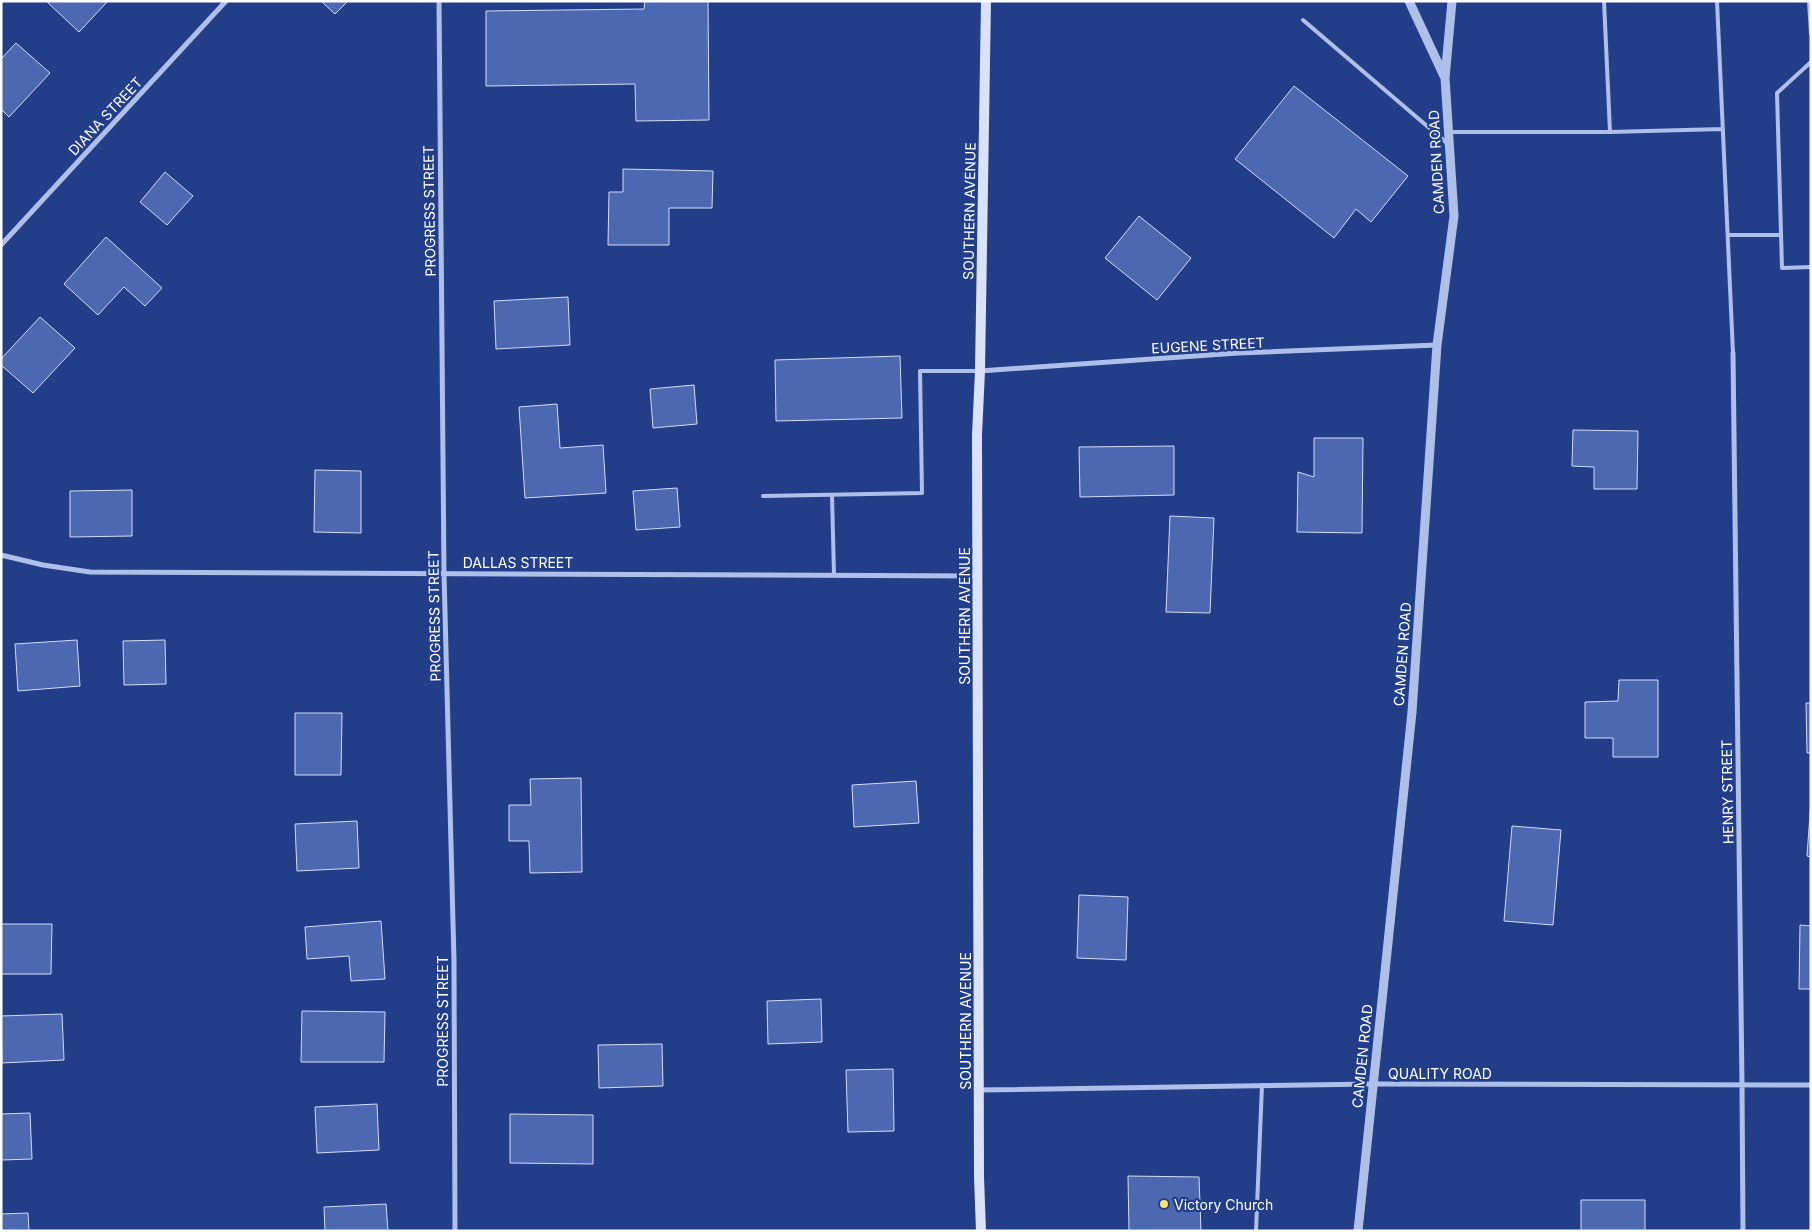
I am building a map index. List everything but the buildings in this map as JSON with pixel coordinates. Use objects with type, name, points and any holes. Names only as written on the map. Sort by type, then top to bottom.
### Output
[{"type":"main road","name":"SOUTHERN AVENUE","points":[[981,1231],[977,435],[980,371],[986,1]]},
{"type":"street","name":"DIANA STREET","points":[[1,246],[226,1]]},
{"type":"street","name":"PROGRESS STREET","points":[[438,1],[444,572],[454,960],[455,1231]]},
{"type":"street","name":"CAMDEN ROAD","points":[[1409,1],[1445,78]]},
{"type":"street","name":"CAMDEN ROAD","points":[[1358,1231],[1412,712],[1437,345],[1454,216],[1445,78],[1452,1]]},
{"type":"street","name":"EUGENE STREET","points":[[980,371],[1238,354],[1437,345]]},
{"type":"street","name":"HENRY STREET","points":[[1733,353],[1743,1231]]},
{"type":"street","name":"DALLAS STREET","points":[[2,557],[90,572],[444,572],[977,576]]},
{"type":"street","name":"QUALITY ROAD","points":[[979,1090],[1373,1084],[1811,1084]]},
{"type":"lane","points":[[1604,1],[1610,132]]},
{"type":"lane","points":[[1717,1],[1733,353]]},
{"type":"lane","points":[[1809,1],[1811,34]]},
{"type":"lane","points":[[1303,20],[1449,146]]},
{"type":"lane","points":[[1811,62],[1777,93],[1782,268],[1811,267]]},
{"type":"lane","points":[[1449,132],[1610,132],[1723,129]]},
{"type":"lane","points":[[1728,236],[1781,235]]},
{"type":"lane","points":[[763,496],[922,493],[920,371],[980,371]]},
{"type":"lane","points":[[832,495],[834,575]]},
{"type":"lane","points":[[1256,1231],[1262,1086]]},
{"type":"place","name":"Victory Church","points":[[1164,1204]]}]
